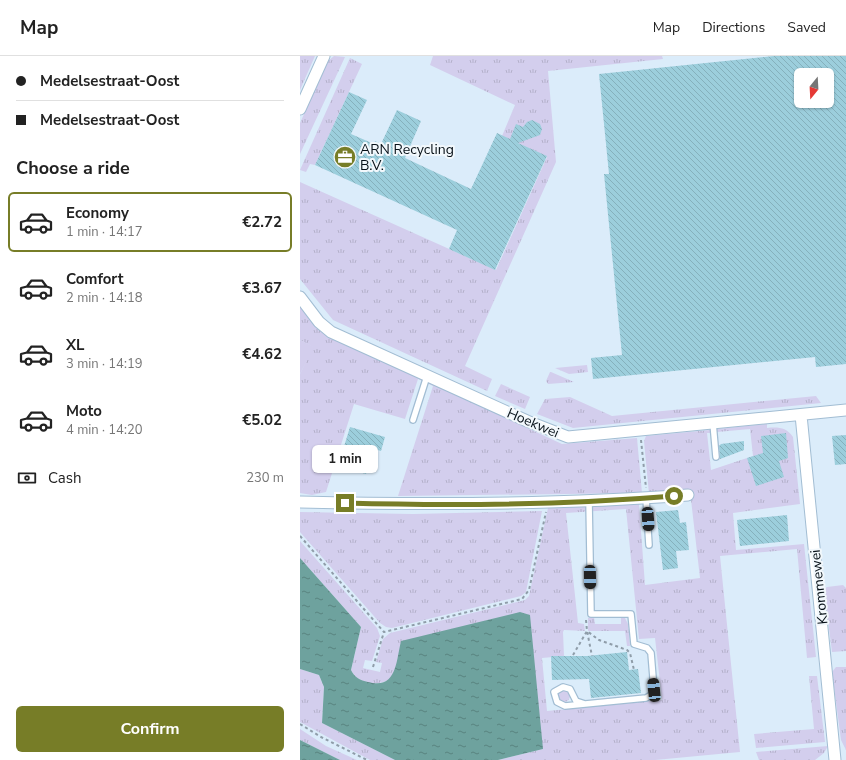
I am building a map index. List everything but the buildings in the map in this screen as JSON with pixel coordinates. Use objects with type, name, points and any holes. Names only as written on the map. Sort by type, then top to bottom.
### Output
[{"type":"street","points":[[300,109],[324,56]]},
{"type":"street","name":"Hoekwei","points":[[300,297],[319,322],[330,332],[560,436],[568,437],[640,431],[846,410]]},
{"type":"street","name":"Krommewei","points":[[801,415],[835,760]]},
{"type":"street","points":[[300,502],[406,505],[589,501],[688,495]]},
{"type":"lane","points":[[413,420],[427,376]]},
{"type":"lane","points":[[713,423],[716,457]]},
{"type":"lane","points":[[646,498],[650,545]]},
{"type":"lane","points":[[585,704],[576,701],[573,691],[567,688],[557,690],[554,694],[557,702],[561,705],[585,704],[646,698],[651,695],[654,690],[650,653],[647,648],[634,644],[631,614],[591,614],[589,501]]},
{"type":"path","points":[[640,431],[646,498]]},
{"type":"path","points":[[384,632],[522,599],[530,590],[547,509]]},
{"type":"path","points":[[300,536],[384,632]]},
{"type":"path","points":[[573,655],[587,631],[598,640],[627,650],[630,653],[634,670]]},
{"type":"path","points":[[373,667],[384,632]]},
{"type":"path","points":[[300,724],[367,760]]},
{"type":"green space","points":[[300,56],[315,56],[300,90]]},
{"type":"green space","points":[[334,56],[345,57],[300,154],[300,123],[328,61]]},
{"type":"green space","points":[[433,56],[662,56],[663,59],[548,71],[556,162],[465,366],[492,379],[487,391],[333,320],[300,279],[300,182],[496,270],[547,157],[502,136],[515,105],[430,65]]},
{"type":"green space","points":[[350,58],[362,64],[315,165],[310,164],[306,172],[300,170]]},
{"type":"green space","points":[[300,305],[323,333],[562,444],[637,438],[642,493],[398,496],[433,386],[418,379],[405,419],[354,404],[326,492],[312,495],[300,493],[300,374],[313,347],[300,340]]},
{"type":"green space","points":[[300,340],[314,347],[300,374]]},
{"type":"green space","points":[[587,365],[588,372],[569,374],[555,368]]},
{"type":"green space","points":[[550,372],[574,382],[548,384],[546,381]]},
{"type":"green space","points":[[501,384],[530,397],[525,409],[495,396]]},
{"type":"green space","points":[[816,396],[821,403],[573,428],[537,414],[545,399],[570,397],[612,416]]},
{"type":"green space","points":[[767,424],[767,428],[785,429],[793,437],[800,504],[733,513],[736,550],[804,544],[816,657],[807,658],[797,549],[720,556],[740,752],[655,760],[498,760],[543,749],[392,678],[381,683],[369,683],[354,675],[351,670],[361,627],[300,558],[300,541],[377,628],[380,636],[372,661],[365,660],[363,668],[380,672],[382,663],[376,662],[383,639],[390,633],[525,600],[529,596],[548,508],[639,504],[645,585],[700,578],[690,491],[649,494],[644,441],[646,436],[710,430],[710,433],[707,433],[711,470],[753,456],[750,429],[717,432],[717,429]],"holes":[[[626,509],[639,639],[655,638],[662,700],[547,711],[542,658],[564,656],[564,630],[585,631],[584,624],[578,623],[566,513]]]},
{"type":"green space","points":[[542,511],[526,592],[521,596],[392,628],[386,627],[380,623],[300,532],[300,512],[413,514]]},
{"type":"green space","points":[[843,585],[846,588],[846,651],[832,652],[824,589],[827,587]]},
{"type":"green space","points":[[594,617],[595,624],[621,624],[621,617],[625,618],[628,624],[630,646],[627,646],[625,631],[588,631],[588,618]]},
{"type":"green space","points":[[836,667],[846,667],[846,750],[841,740],[832,672]]},
{"type":"green space","points":[[300,669],[319,675],[324,687],[322,723],[395,760],[370,760],[300,722]]},
{"type":"green space","points":[[809,676],[817,676],[825,742],[756,748],[754,734],[814,729]]},
{"type":"green space","points":[[562,690],[566,690],[570,696],[566,702],[562,702],[558,698],[558,694]]},
{"type":"green space","points":[[300,729],[326,746],[357,760],[340,760],[300,740]]},
{"type":"green space","points":[[828,746],[824,753],[815,760],[759,760],[756,752]]},
{"type":"water","points":[[300,558],[361,627],[351,670],[358,678],[368,682],[385,682],[390,678],[394,672],[401,641],[520,612],[530,615],[543,749],[498,760],[395,760],[322,723],[324,687],[319,675],[300,669]]},
{"type":"water","points":[[300,740],[340,760],[300,760]]},
{"type":"place","name":"ARN Recycling B.V.","points":[[345,157]]},
{"type":"route","points":[[345,503],[406,505],[548,502],[674,496]]}]
